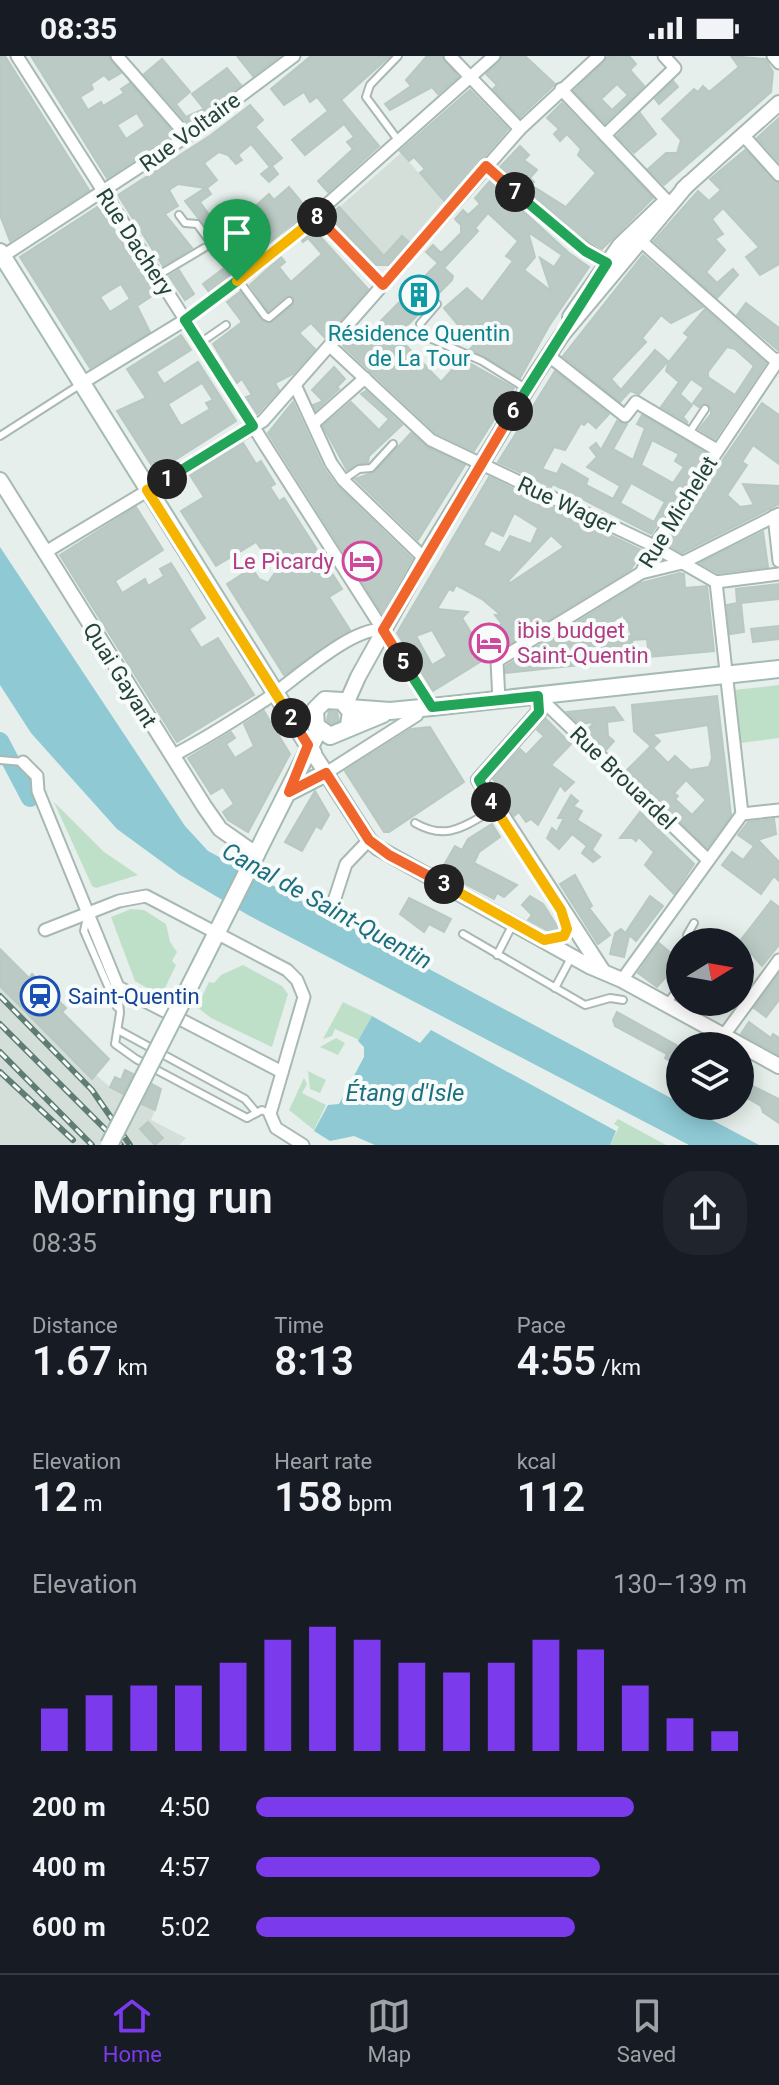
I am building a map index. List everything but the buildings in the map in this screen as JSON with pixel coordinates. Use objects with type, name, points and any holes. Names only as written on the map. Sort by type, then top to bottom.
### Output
[{"type":"main road","points":[[1,256],[311,749]]},
{"type":"main road","points":[[109,1145],[311,749],[319,727],[317,706],[329,698],[348,706],[390,711],[779,669]]},
{"type":"main road","points":[[348,706],[349,725]]},
{"type":"main road","points":[[293,722],[341,734],[349,725],[390,711]]},
{"type":"main road","points":[[289,792],[326,773]]},
{"type":"street","name":"Rue Dachery","points":[[17,56],[383,630]]},
{"type":"street","points":[[117,56],[187,136]]},
{"type":"street","name":"Rue Voltaire","points":[[1,256],[187,136],[294,56]]},
{"type":"street","points":[[450,56],[520,129]]},
{"type":"street","points":[[82,383],[185,320],[237,281],[494,56]]},
{"type":"street","points":[[44,553],[253,426],[295,385],[520,129],[599,56]]},
{"type":"street","points":[[605,135],[675,68],[664,56]]},
{"type":"street","points":[[773,56],[779,63]]},
{"type":"street","points":[[561,89],[667,201]]},
{"type":"street","points":[[562,335],[568,320],[629,234],[779,103]]},
{"type":"street","points":[[743,135],[779,175]]},
{"type":"street","points":[[486,166],[563,233],[607,263]]},
{"type":"street","points":[[348,706],[358,677],[424,558],[562,335],[688,184]]},
{"type":"street","points":[[316,215],[383,285]]},
{"type":"street","points":[[641,241],[778,360]]},
{"type":"street","name":"Rue Wager","points":[[330,346],[431,440],[654,547],[716,582]]},
{"type":"street","points":[[549,356],[625,416],[636,402],[717,450]]},
{"type":"street","name":"Rue Michelet","points":[[499,701],[497,661],[641,573],[654,547],[778,360]]},
{"type":"street","points":[[314,423],[365,378]]},
{"type":"street","points":[[295,385],[331,463],[343,480],[424,558]]},
{"type":"street","name":"Quai Gayant","points":[[0,480],[220,829],[255,859]]},
{"type":"street","points":[[641,573],[682,563],[777,516],[779,561]]},
{"type":"street","points":[[622,980],[742,814],[716,582],[779,574]]},
{"type":"street","points":[[172,756],[365,632],[383,630]]},
{"type":"street","points":[[329,698],[358,677]]},
{"type":"street","points":[[538,696],[539,712],[479,780],[602,970]]},
{"type":"street","name":"Rue Brouardel","points":[[538,696],[708,860]]},
{"type":"street","points":[[326,773],[425,708]]},
{"type":"street","points":[[311,749],[369,840],[389,855],[666,1005]]},
{"type":"street","points":[[23,762],[37,776],[38,791],[118,987],[282,1072]]},
{"type":"street","points":[[742,814],[779,810]]},
{"type":"street","points":[[333,904],[346,864],[369,840]]},
{"type":"street","points":[[45,930],[127,898],[146,896],[287,970],[301,986],[304,997],[270,1114],[276,1128],[303,1145]]},
{"type":"street","points":[[544,940],[564,936],[567,929],[561,910]]},
{"type":"street","points":[[726,1032],[779,960]]},
{"type":"street","points":[[687,1016],[718,1032]]},
{"type":"street","points":[[754,1052],[779,1066]]},
{"type":"lane","points":[[398,56],[370,85],[366,97],[399,141]]},
{"type":"lane","points":[[179,215],[185,223],[197,224],[237,281],[268,318],[289,301]]},
{"type":"lane","points":[[157,276],[204,248]]},
{"type":"lane","points":[[437,304],[420,324],[425,336],[482,361],[527,389]]},
{"type":"lane","points":[[200,343],[226,325]]},
{"type":"lane","points":[[0,436],[82,383]]},
{"type":"lane","points":[[689,433],[705,409]]},
{"type":"lane","points":[[343,480],[359,469],[371,468],[393,444]]},
{"type":"lane","points":[[383,630],[425,708]]},
{"type":"lane","points":[[0,760],[23,762]]},
{"type":"lane","points":[[415,823],[431,832],[442,833],[457,830],[495,809]]},
{"type":"lane","points":[[88,914],[84,931],[120,1013]]},
{"type":"lane","points":[[497,955],[514,923]]},
{"type":"lane","points":[[691,928],[694,923]]},
{"type":"lane","points":[[463,934],[585,1005],[610,998],[623,1000]]},
{"type":"lane","points":[[555,988],[572,956]]},
{"type":"lane","points":[[118,987],[120,1013],[115,1044],[136,1059],[247,1118],[256,1112]]},
{"type":"lane","points":[[118,1030],[245,1099],[256,1112],[270,1114]]},
{"type":"shaded area","points":[[401,153],[446,204],[394,261],[371,264],[328,217]]},
{"type":"shaded area","points":[[0,986],[92,1079],[96,1075],[110,1087],[155,1110],[151,1120],[186,1138],[179,1145],[0,1145]]},
{"type":"green space","points":[[779,685],[779,738],[741,743],[734,690]]},
{"type":"green space","points":[[54,802],[104,852],[138,875],[96,888],[92,886]]},
{"type":"green space","points":[[131,909],[144,910],[166,924],[170,942],[177,952],[172,961],[176,965],[161,996],[135,981],[111,917]]},
{"type":"green space","points":[[243,965],[282,986],[288,994],[272,1047],[211,1018],[197,1007],[209,982],[214,983],[221,975]]},
{"type":"green space","points":[[343,1002],[372,1016],[359,1040],[335,1029],[332,1036],[323,1039]]},
{"type":"green space","points":[[336,1038],[345,1043],[338,1055],[320,1047]]},
{"type":"green space","points":[[308,1071],[326,1080],[320,1093],[310,1089]]},
{"type":"green space","points":[[304,1078],[307,1084],[302,1093],[326,1105],[314,1130],[289,1110]]},
{"type":"green space","points":[[618,1119],[666,1145],[610,1145],[619,1127],[614,1124]]},
{"type":"water","points":[[0,547],[185,826],[208,851],[666,1095],[666,1120],[712,1120],[759,1145],[689,1145],[248,915],[180,875],[117,829],[31,733],[0,685]]},
{"type":"water","name":"Étang d'Isle","points":[[372,1016],[420,1043],[431,1030],[616,1131],[610,1145],[375,1145],[354,1136],[330,1141],[314,1131],[328,1105],[339,1104],[364,1057],[364,1047],[358,1041]]},
{"type":"waterway","points":[[0,741],[30,798]]},
{"type":"railway","points":[[0,996],[92,1090],[130,1145]]},
{"type":"railway","points":[[0,1024],[121,1145]]},
{"type":"railway","points":[[0,1052],[92,1145]]},
{"type":"railway","points":[[0,1072],[73,1140]]},
{"type":"place","name":"Résidence Quentin de La Tour","points":[[419,295]]},
{"type":"place","name":"Le Picardy","points":[[362,561]]},
{"type":"place","name":"ibis budget Saint-Quentin","points":[[489,643]]},
{"type":"place","name":"Saint-Quentin","points":[[40,996]]},
{"type":"route","points":[[486,166],[585,251],[607,263],[568,320],[562,335],[468,485],[383,630],[432,707],[538,696],[539,712],[479,780],[561,910],[567,929],[559,939],[544,940],[378,848],[369,840],[326,773],[289,792],[301,769],[308,745],[147,490],[253,426],[185,320],[237,281],[316,215],[383,285],[486,166]]},
{"type":"water label","name":"Canal de Saint-Quentin","points":[[327,906]]}]
